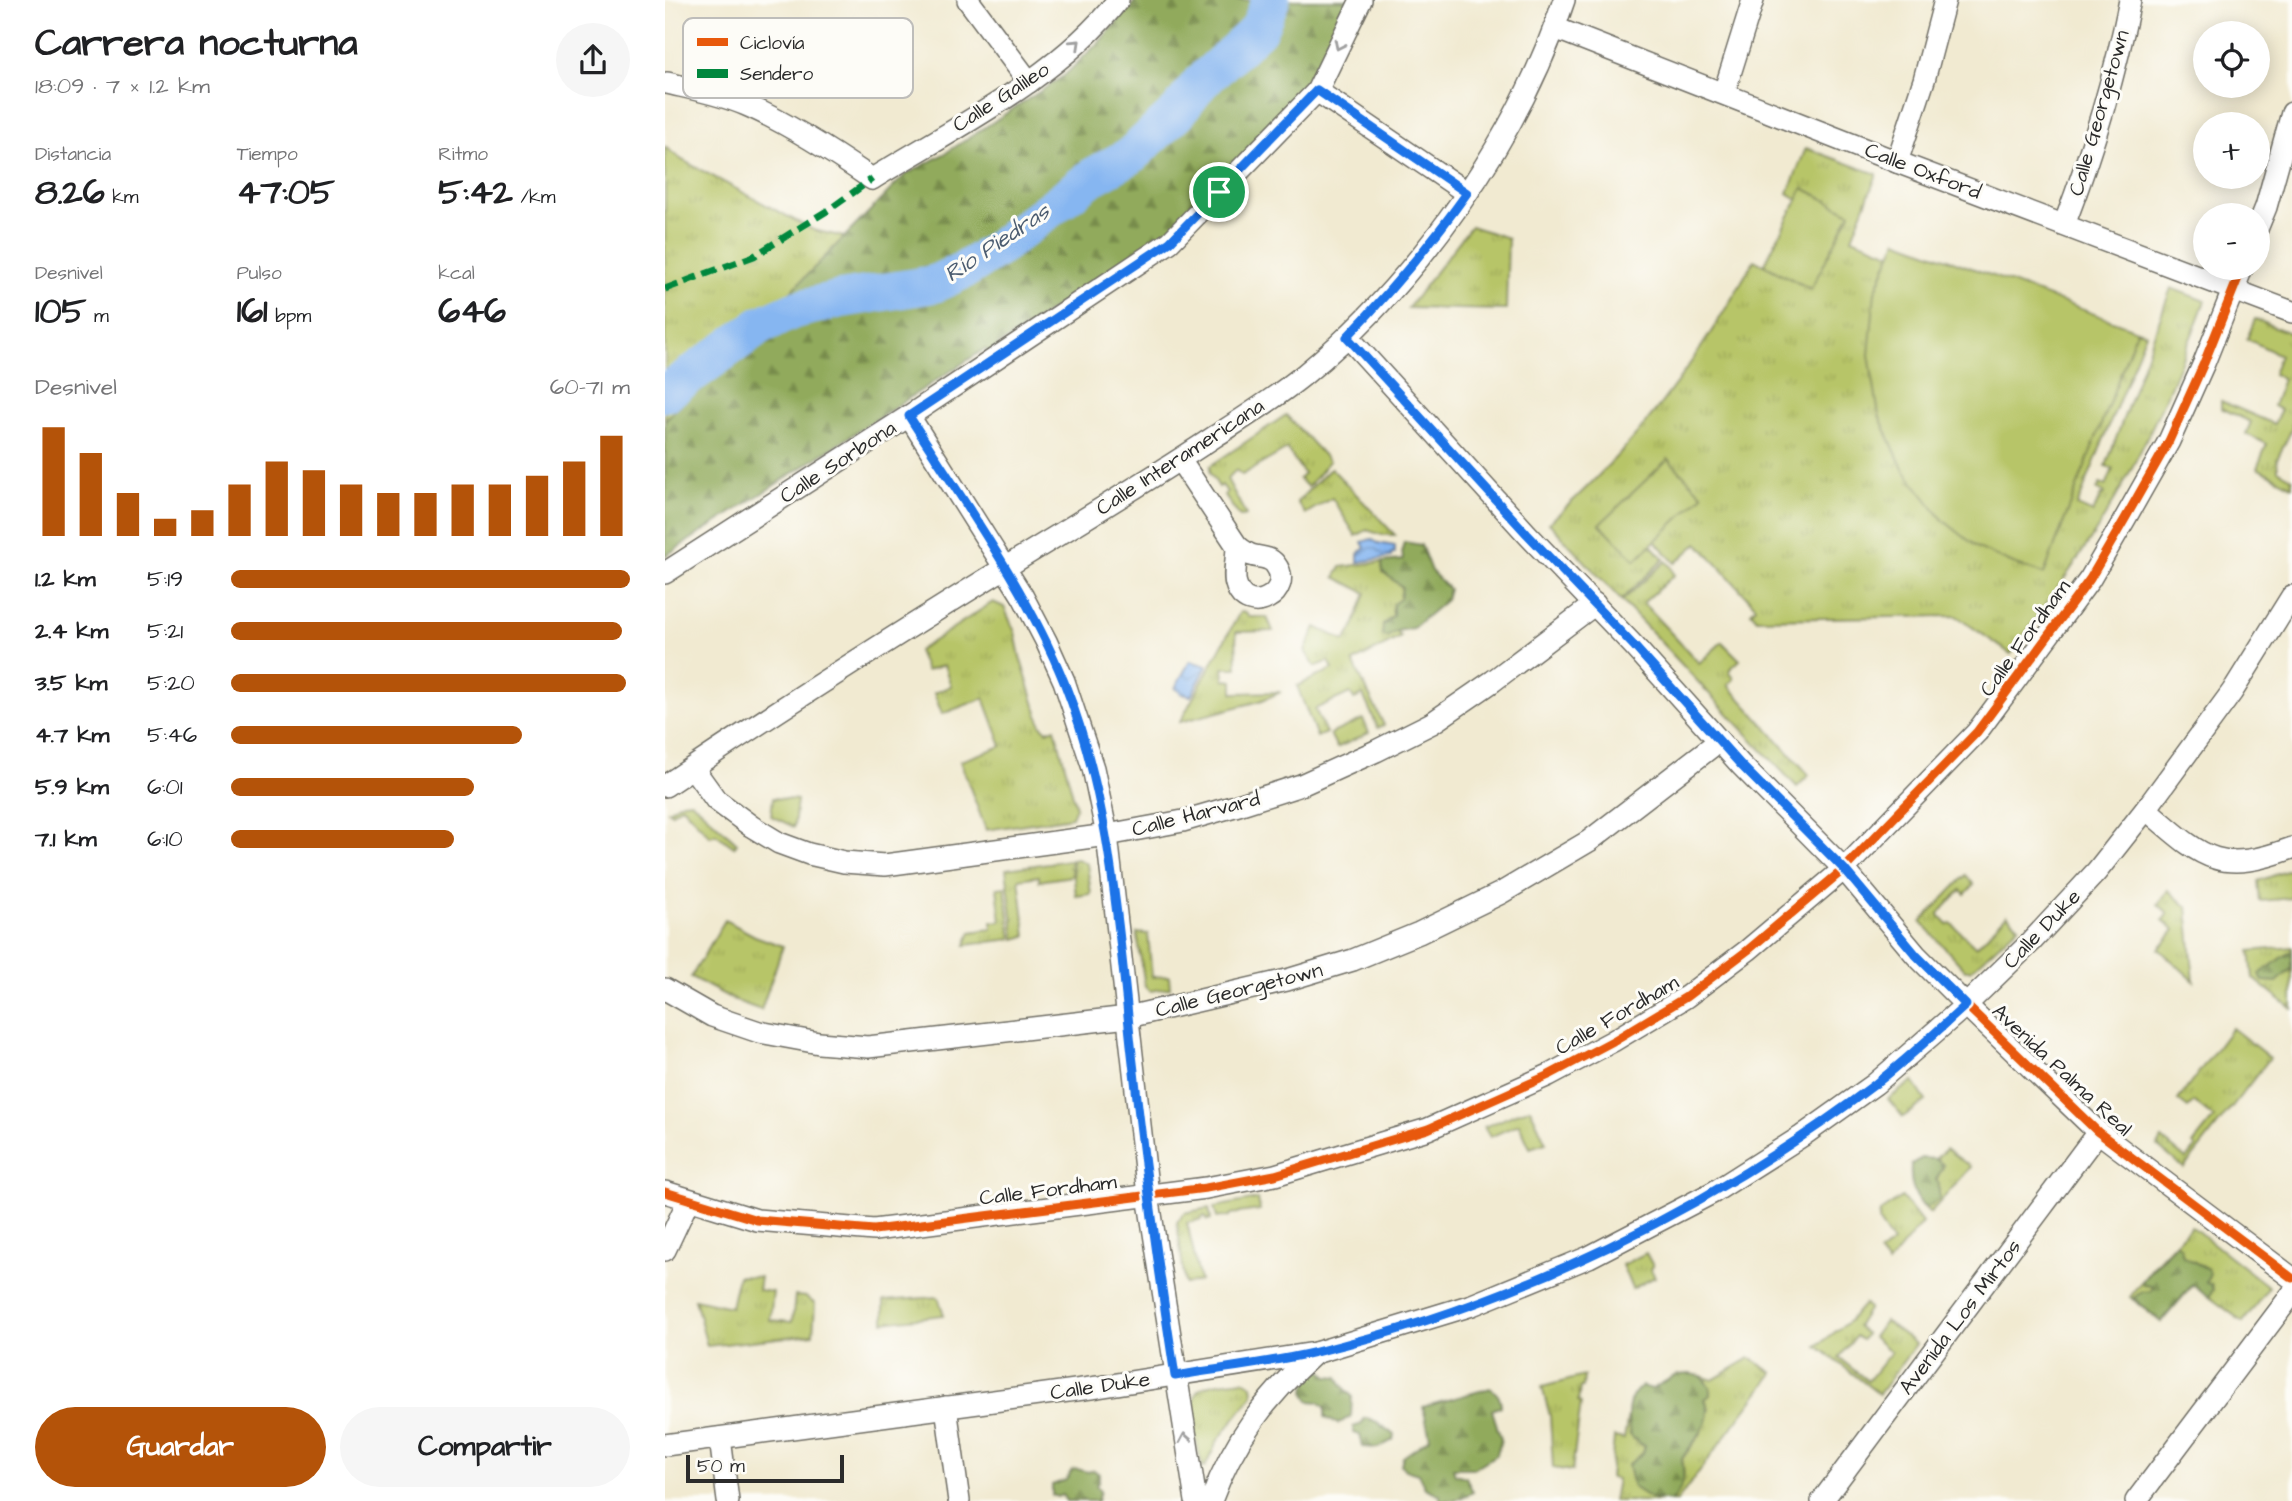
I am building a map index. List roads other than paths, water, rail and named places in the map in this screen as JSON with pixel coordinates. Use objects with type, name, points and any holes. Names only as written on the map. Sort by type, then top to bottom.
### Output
[{"type":"street","points":[[968,0],[1029,82]]},
{"type":"street","name":"Calle Galileo","points":[[725,98],[746,105],[833,152],[871,179],[1029,82],[1071,50],[1105,17],[1118,0]]},
{"type":"street","name":"Calle Sorbona","points":[[665,573],[909,416],[1170,242],[1317,90],[1361,0]]},
{"type":"street","name":"Calle Interamericana","points":[[665,786],[1004,568],[1180,460],[1303,376],[1347,337],[1402,279],[1435,239],[1467,193],[1506,128],[1555,28],[1564,0]]},
{"type":"street","points":[[1724,93],[1753,0]]},
{"type":"street","points":[[1897,162],[1924,80],[1945,0]]},
{"type":"street","name":"Calle Georgetown","points":[[2064,225],[2105,107],[2130,0]]},
{"type":"street","name":"Calle Oxford","points":[[1555,28],[2292,312]]},
{"type":"street","name":"Calle Galileo","points":[[667,83],[683,87]]},
{"type":"street","points":[[1317,90],[1467,193]]},
{"type":"street","points":[[2267,203],[2292,113]]},
{"type":"street","name":"Calle Fordham","points":[[665,1192],[757,1220],[874,1230],[1206,1188],[1275,1175],[1429,1129],[1549,1074],[1613,1041],[1686,996],[1748,950],[1844,869],[1977,732],[2090,579],[2169,441],[2238,280]]},
{"type":"street","name":"Avenida Palma Real","points":[[1347,337],[1719,741],[1844,869],[1916,955],[1966,1005],[2098,1132],[2292,1278]]},
{"type":"street","points":[[909,416],[1046,641],[1064,681],[1093,768],[1107,835],[1148,1195],[1196,1501]]},
{"type":"street","points":[[1180,460],[1237,546]]},
{"type":"street","name":"Calle Duke","points":[[665,1445],[1175,1376],[1315,1353],[1472,1305],[1589,1257],[1714,1192],[1803,1136],[1875,1084],[1966,1005],[2032,942],[2097,871],[2146,809],[2232,692],[2292,596]]},
{"type":"street","name":"Calle Harvard","points":[[693,768],[716,800],[751,826],[779,843],[843,863],[885,865],[1107,835],[1183,821],[1235,806],[1301,785],[1376,751],[1432,723],[1595,604]]},
{"type":"street","name":"Calle Georgetown","points":[[665,989],[712,1016],[759,1032],[819,1043],[867,1047],[1128,1017],[1287,981],[1353,960],[1419,933],[1501,893],[1589,841],[1719,741]]},
{"type":"street","points":[[2146,809],[2190,846],[2217,860],[2247,860],[2292,848]]},
{"type":"street","name":"Avenida Los Mirtos","points":[[1822,1501],[2098,1132]]},
{"type":"street","points":[[665,1250],[688,1201]]},
{"type":"street","points":[[2136,1501],[2292,1294]]},
{"type":"street","points":[[1211,1501],[1238,1441],[1268,1401],[1315,1353]]},
{"type":"street","points":[[946,1407],[959,1501]]},
{"type":"street","points":[[720,1438],[728,1501]]},
{"type":"water","points":[[1371,539],[1395,546],[1395,553],[1391,554],[1391,557],[1358,562],[1358,554],[1365,548],[1362,542]]},
{"type":"water","points":[[1190,661],[1207,666],[1191,696],[1182,694],[1175,688]]},
{"type":"waterway","name":"Río Piedras","points":[[665,393],[761,325],[794,310],[841,299],[934,284],[966,269],[996,250],[1092,177],[1130,156],[1178,112],[1200,83],[1258,30],[1271,0]]}]
